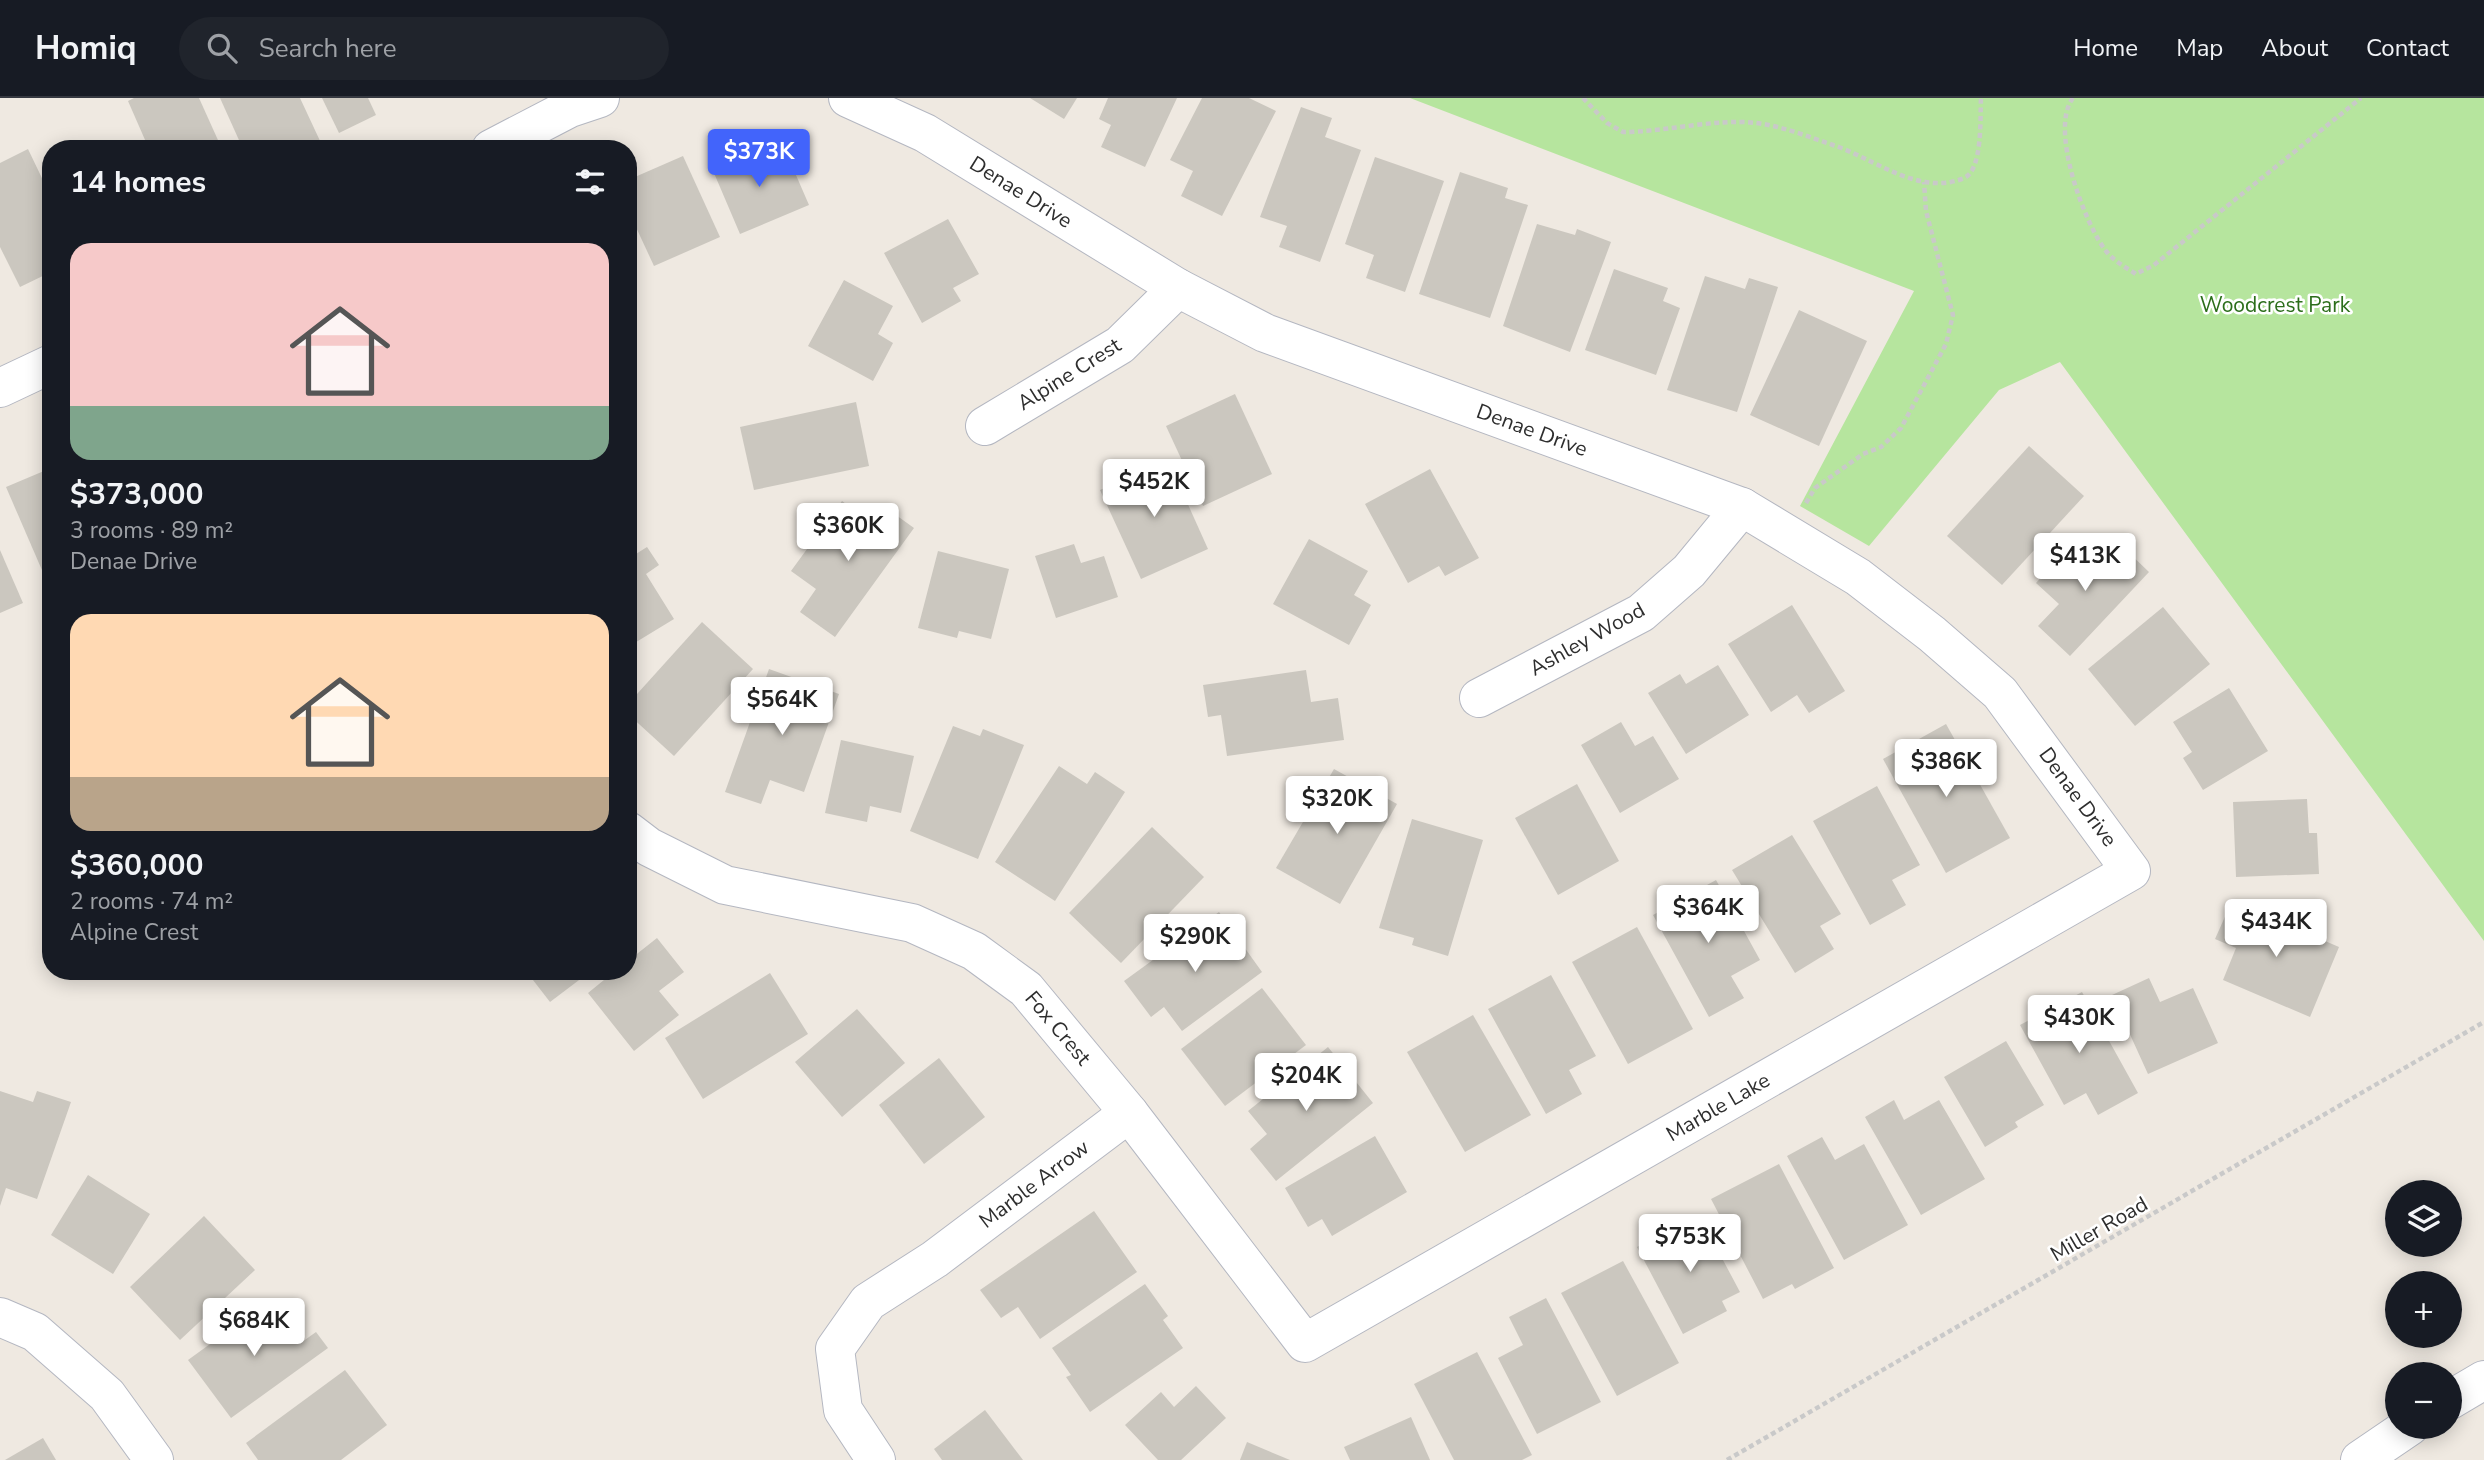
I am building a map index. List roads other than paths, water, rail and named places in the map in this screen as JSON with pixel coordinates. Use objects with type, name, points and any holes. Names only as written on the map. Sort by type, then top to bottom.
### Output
[{"type":"street","points":[[508,140],[570,108],[600,98]]},
{"type":"street","name":"Denae Drive","points":[[848,98],[925,133],[1178,288],[1265,333],[1742,507],[1787,533],[1858,577],[1933,634],[2000,693],[2132,871]]},
{"type":"street","name":"Alpine Crest","points":[[985,426],[1120,345],[1178,288]]},
{"type":"street","points":[[0,388],[42,368]]},
{"type":"street","name":"Ashley Wood","points":[[1479,698],[1641,613],[1689,570],[1742,507]]},
{"type":"street","name":"Fox Crest","points":[[637,838],[649,847],[725,885],[912,923],[974,951],[1026,989],[1129,1113],[1305,1343]]},
{"type":"street","name":"Marble Lake","points":[[1305,1343],[2132,871]]},
{"type":"street","name":"Marble Arrow","points":[[876,1460],[843,1410],[835,1349],[868,1302],[939,1255],[1129,1113]]},
{"type":"street","points":[[0,1317],[35,1332],[107,1395],[154,1460]]},
{"type":"street","points":[[2462,1393],[2484,1380]]},
{"type":"street","points":[[2360,1460],[2391,1439]]},
{"type":"park label","name":"Woodcrest Park","points":[[2275,305]]}]
